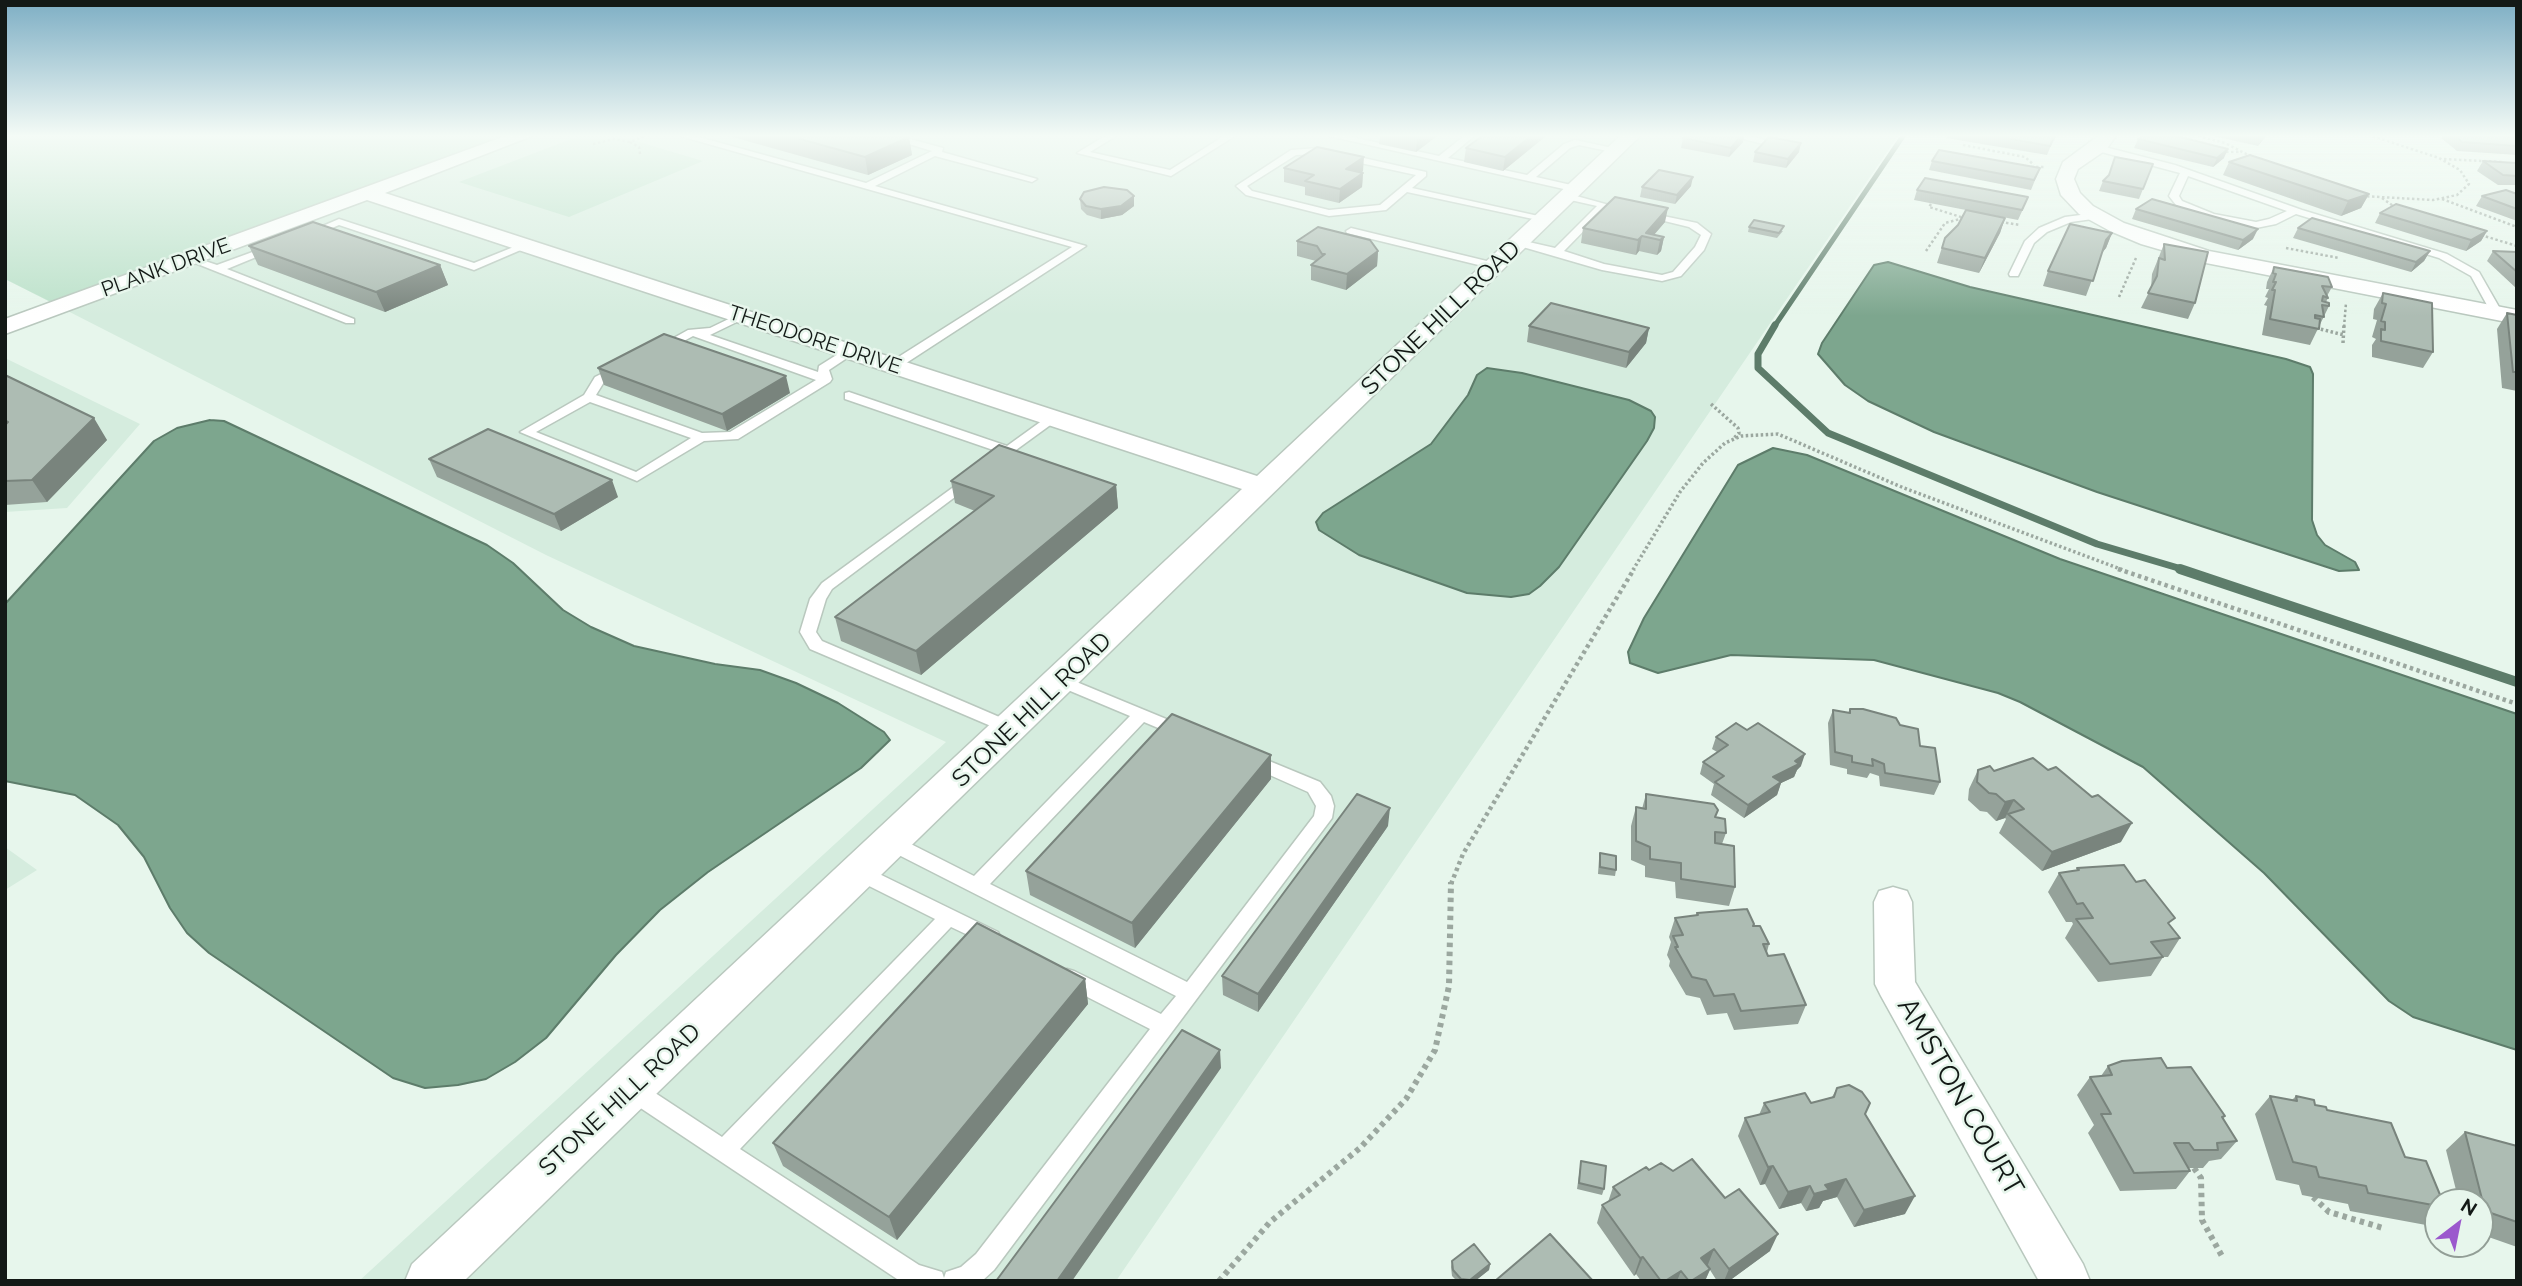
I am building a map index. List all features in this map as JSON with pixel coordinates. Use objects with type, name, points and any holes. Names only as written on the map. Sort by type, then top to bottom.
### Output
[{"type":"street","name":"PLANK DRIVE","points":[[5,327],[361,196]]},
{"type":"street","name":"THEODORE DRIVE","points":[[372,196],[1264,487]]},
{"type":"street","name":"STONE HILL ROAD","points":[[429,1281],[1012,729],[1495,266],[1520,243],[1583,204],[1588,196]]},
{"type":"street","points":[[2072,196],[2096,216],[2148,240],[2206,257],[2507,315]]},
{"type":"street","name":"AMSTON COURT","points":[[1893,902],[1895,984],[2066,1281]]},
{"type":"lane","points":[[893,366],[1081,246],[899,196]]},
{"type":"lane","points":[[1261,196],[1329,213],[1383,208],[1397,196]]},
{"type":"lane","points":[[1488,196],[1583,204]]},
{"type":"lane","points":[[1565,196],[1583,204]]},
{"type":"lane","points":[[2174,196],[2179,203],[2211,217],[2256,225],[2272,222],[2295,211]]},
{"type":"lane","points":[[2253,196],[2443,256],[2475,274],[2507,315]]},
{"type":"lane","points":[[1557,252],[1583,204]]},
{"type":"lane","points":[[1520,243],[1602,267],[1662,278],[1677,274],[1700,248],[1706,234],[1693,225],[1640,212]]},
{"type":"lane","points":[[2014,274],[2030,241],[2043,230],[2068,219],[2096,216]]},
{"type":"lane","points":[[217,269],[339,222],[474,267],[524,246]]},
{"type":"lane","points":[[1350,231],[1495,266]]},
{"type":"lane","points":[[190,259],[350,321]]},
{"type":"lane","points":[[701,437],[637,477],[526,432],[589,397],[599,380],[692,332],[712,331],[741,316]]},
{"type":"lane","points":[[692,332],[825,379]]},
{"type":"lane","points":[[825,379],[823,369],[850,352]]},
{"type":"lane","points":[[589,397],[701,437],[733,436],[825,379]]},
{"type":"lane","points":[[849,396],[1009,451]]},
{"type":"lane","points":[[1012,729],[816,645],[808,632],[818,599],[827,586],[1054,418]]},
{"type":"lane","points":[[1062,681],[1203,740]]},
{"type":"lane","points":[[976,886],[1140,715]]},
{"type":"lane","points":[[955,1281],[969,1276],[985,1262],[1323,818],[1325,806],[1322,796],[1303,781],[1228,750]]},
{"type":"lane","points":[[892,843],[1190,993]]},
{"type":"lane","points":[[860,873],[1009,947]]},
{"type":"lane","points":[[723,1151],[948,917]]},
{"type":"lane","points":[[1045,965],[1165,1026]]},
{"type":"lane","points":[[631,1089],[913,1275],[933,1281]]},
{"type":"path","points":[[2365,196],[2449,196]]},
{"type":"path","points":[[2382,198],[2403,211]]},
{"type":"path","points":[[2442,198],[2517,227]]},
{"type":"path","points":[[1931,204],[1929,207],[1948,209],[1968,218]]},
{"type":"path","points":[[1968,218],[1971,212]]},
{"type":"path","points":[[1998,217],[1996,221],[2031,227]]},
{"type":"path","points":[[1926,251],[1945,223],[1968,218]]},
{"type":"path","points":[[2478,234],[2517,246]]},
{"type":"path","points":[[2343,343],[2347,300]]},
{"type":"path","points":[[2316,328],[2344,335]]},
{"type":"path","points":[[1219,1281],[1270,1222],[1360,1149],[1406,1099],[1435,1050],[1449,986],[1451,882],[1463,854],[1680,492],[1703,463],[1739,433],[1738,428],[1711,404]]},
{"type":"path","points":[[1730,441],[1759,433],[1795,439],[1904,488],[2087,558],[2517,704]]},
{"type":"path","points":[[2194,1168],[2201,1178],[2202,1220],[2223,1258]]},
{"type":"path","points":[[2313,1197],[2329,1212],[2383,1228]]},
{"type":"shaded area","points":[[5,196],[1857,196],[1116,1281],[359,1281],[946,742],[546,555],[5,279]]},
{"type":"shaded area","points":[[5,196],[344,196],[53,303],[5,279]]},
{"type":"shaded area","points":[[503,196],[619,196],[569,217]]},
{"type":"shaded area","points":[[1888,262],[1970,287],[2286,359],[2310,367],[2313,374],[2312,520],[2317,535],[2325,545],[2355,562],[2359,570],[2339,571],[2097,492],[1934,432],[1868,401],[1845,385],[1818,354],[1822,343],[1874,265]]},
{"type":"shaded area","points":[[5,358],[140,424],[67,508],[5,512]]},
{"type":"shaded area","points":[[1487,368],[1522,373],[1629,400],[1651,411],[1655,417],[1654,428],[1647,441],[1559,567],[1540,586],[1529,594],[1511,597],[1467,593],[1359,555],[1319,530],[1316,522],[1323,513],[1431,444],[1468,395],[1477,375]]},
{"type":"shaded area","points":[[210,420],[224,421],[487,545],[513,563],[563,610],[591,627],[634,646],[715,664],[760,670],[796,683],[838,703],[884,732],[890,740],[861,768],[708,872],[660,910],[616,955],[546,1038],[515,1062],[486,1079],[458,1085],[425,1088],[393,1078],[209,953],[187,933],[170,908],[144,857],[118,825],[75,795],[5,781],[5,604],[154,441],[177,428]]},
{"type":"shaded area","points":[[1773,448],[1807,455],[2060,559],[2517,714],[2517,1050],[2413,1017],[2389,1001],[2264,873],[2143,767],[2020,702],[1998,693],[1874,660],[1731,655],[1658,673],[1630,663],[1628,652],[1644,618],[1738,465]]},
{"type":"shaded area","points":[[5,847],[37,870],[5,890]]},
{"type":"building","points":[[1082,196],[1134,196],[1121,206],[1101,209],[1086,206],[1080,199]]},
{"type":"building","points":[[1949,196],[2028,197],[2022,210]]},
{"type":"building","points":[[2333,196],[2363,196],[2348,201]]},
{"type":"building","points":[[2482,196],[2517,196],[2517,209]]},
{"type":"building","points":[[1615,197],[1668,208],[1646,233],[1664,237],[1660,240],[1642,236],[1638,240],[1583,228]]},
{"type":"building","points":[[2152,199],[2258,229],[2243,240],[2136,209]]},
{"type":"building","points":[[2396,204],[2487,231],[2471,240],[2380,213]]},
{"type":"building","points":[[1966,210],[2005,218],[1985,258],[1942,248],[1945,238],[1958,225]]},
{"type":"building","points":[[2312,218],[2430,251],[2416,262],[2298,228]]},
{"type":"building","points":[[1754,220],[1784,226],[1779,233],[1749,227]]},
{"type":"building","points":[[313,222],[440,265],[376,292],[249,246]]},
{"type":"building","points":[[2070,224],[2112,233],[2106,240],[2093,281],[2048,271]]},
{"type":"building","points":[[1318,227],[1370,240],[1378,251],[1347,274],[1311,265],[1325,254],[1322,254],[1317,246],[1297,241]]},
{"type":"building","points":[[2164,244],[2208,252],[2195,303],[2148,293],[2157,276],[2159,258],[2165,260]]},
{"type":"building","points":[[2493,251],[2517,252],[2517,272]]},
{"type":"building","points":[[2274,267],[2328,277],[2332,287],[2322,286],[2328,298],[2323,296],[2322,301],[2329,303],[2329,306],[2322,305],[2324,317],[2315,315],[2315,318],[2320,319],[2319,329],[2270,319],[2275,290],[2272,290],[2276,282],[2273,282],[2276,274],[2273,273]]},
{"type":"building","points":[[2383,293],[2432,303],[2433,352],[2381,341],[2381,329],[2385,330],[2385,322],[2381,321],[2386,304],[2382,303]]},
{"type":"building","points":[[1551,303],[1649,328],[1629,352],[1529,326]]},
{"type":"building","points":[[2507,313],[2517,315],[2517,372],[2513,372]]},
{"type":"building","points":[[664,334],[786,376],[722,414],[598,368]]},
{"type":"building","points":[[5,375],[94,418],[32,480],[5,481],[5,425],[8,422],[5,420]]},
{"type":"building","points":[[488,429],[612,480],[554,514],[429,459]]},
{"type":"building","points":[[999,445],[1116,485],[916,651],[835,617],[994,496],[951,481]]},
{"type":"building","points":[[1850,709],[1863,709],[1896,718],[1900,725],[1918,729],[1920,746],[1935,748],[1940,782],[1885,773],[1884,764],[1872,759],[1873,766],[1852,762],[1852,756],[1835,752],[1833,710],[1850,713]]},
{"type":"building","points":[[1172,714],[1271,755],[1132,923],[1026,871]]},
{"type":"building","points":[[1736,723],[1747,730],[1758,723],[1805,754],[1795,761],[1799,764],[1773,777],[1781,782],[1748,805],[1715,782],[1724,776],[1703,762],[1728,745],[1716,737]]},
{"type":"building","points":[[2033,758],[2048,770],[2056,767],[2092,797],[2098,795],[2132,823],[2052,852],[2008,814],[2024,809],[2014,800],[2005,802],[1996,794],[1989,793],[1977,782],[1978,770],[1990,766],[1994,771]]},
{"type":"building","points":[[1357,794],[1390,808],[1258,994],[1222,976]]},
{"type":"building","points":[[1646,794],[1714,804],[1718,810],[1715,817],[1725,819],[1726,833],[1715,832],[1715,843],[1734,846],[1735,887],[1681,879],[1681,863],[1650,859],[1650,847],[1636,841],[1636,807],[1646,809]]},
{"type":"building","points":[[1600,853],[1616,856],[1616,870],[1600,867]]},
{"type":"building","points":[[2124,865],[2136,882],[2145,880],[2175,918],[2168,923],[2180,938],[2151,942],[2163,957],[2110,964],[2076,919],[2093,918],[2083,903],[2077,904],[2059,873],[2079,870],[2077,868]]},
{"type":"building","points":[[1747,909],[1753,926],[1760,926],[1769,944],[1763,944],[1768,956],[1784,954],[1806,1005],[1741,1011],[1734,994],[1714,996],[1706,980],[1692,977],[1675,947],[1678,947],[1673,936],[1683,935],[1675,918],[1698,915],[1697,913]]},
{"type":"building","points":[[977,923],[1085,979],[889,1217],[773,1143]]},
{"type":"building","points":[[1182,1030],[1220,1050],[1057,1281],[996,1281]]},
{"type":"building","points":[[2161,1058],[2167,1068],[2191,1067],[2225,1116],[2222,1117],[2237,1141],[2217,1143],[2218,1150],[2194,1150],[2189,1143],[2174,1143],[2190,1171],[2134,1173],[2101,1114],[2111,1114],[2090,1077],[2112,1075],[2108,1066],[2122,1061]]},
{"type":"building","points":[[1849,1085],[1862,1092],[1870,1103],[1865,1114],[1915,1196],[1864,1210],[1846,1179],[1825,1185],[1829,1190],[1814,1194],[1810,1186],[1788,1192],[1773,1166],[1768,1167],[1745,1118],[1770,1112],[1764,1103],[1805,1093],[1811,1103],[1834,1097],[1837,1088]]},
{"type":"building","points":[[2270,1096],[2297,1101],[2296,1096],[2314,1100],[2315,1105],[2326,1107],[2327,1110],[2391,1123],[2405,1157],[2426,1161],[2437,1188],[2424,1188],[2424,1203],[2368,1193],[2366,1186],[2319,1177],[2316,1167],[2293,1162]]},
{"type":"building","points":[[2465,1132],[2517,1146],[2517,1222],[2494,1214],[2494,1188],[2479,1188]]},
{"type":"building","points":[[1692,1159],[1725,1198],[1739,1189],[1778,1234],[1729,1269],[1714,1249],[1701,1258],[1710,1269],[1691,1281],[1681,1271],[1661,1281],[1643,1257],[1640,1258],[1602,1205],[1620,1195],[1613,1187],[1646,1167],[1649,1170],[1661,1163],[1673,1171]]},
{"type":"building","points":[[1581,1161],[1606,1166],[1604,1189],[1579,1183]]},
{"type":"building","points":[[1550,1234],[1593,1281],[1495,1281]]},
{"type":"building","points":[[1474,1244],[1490,1264],[1470,1280],[1461,1279],[1453,1270],[1452,1261]]},
{"type":"waterway","points":[[1774,327],[1862,196]]},
{"type":"waterway","points":[[1775,325],[1758,354],[1758,368],[1828,433],[2097,544],[2185,570]]},
{"type":"waterway","points":[[2180,569],[2517,682]]}]
